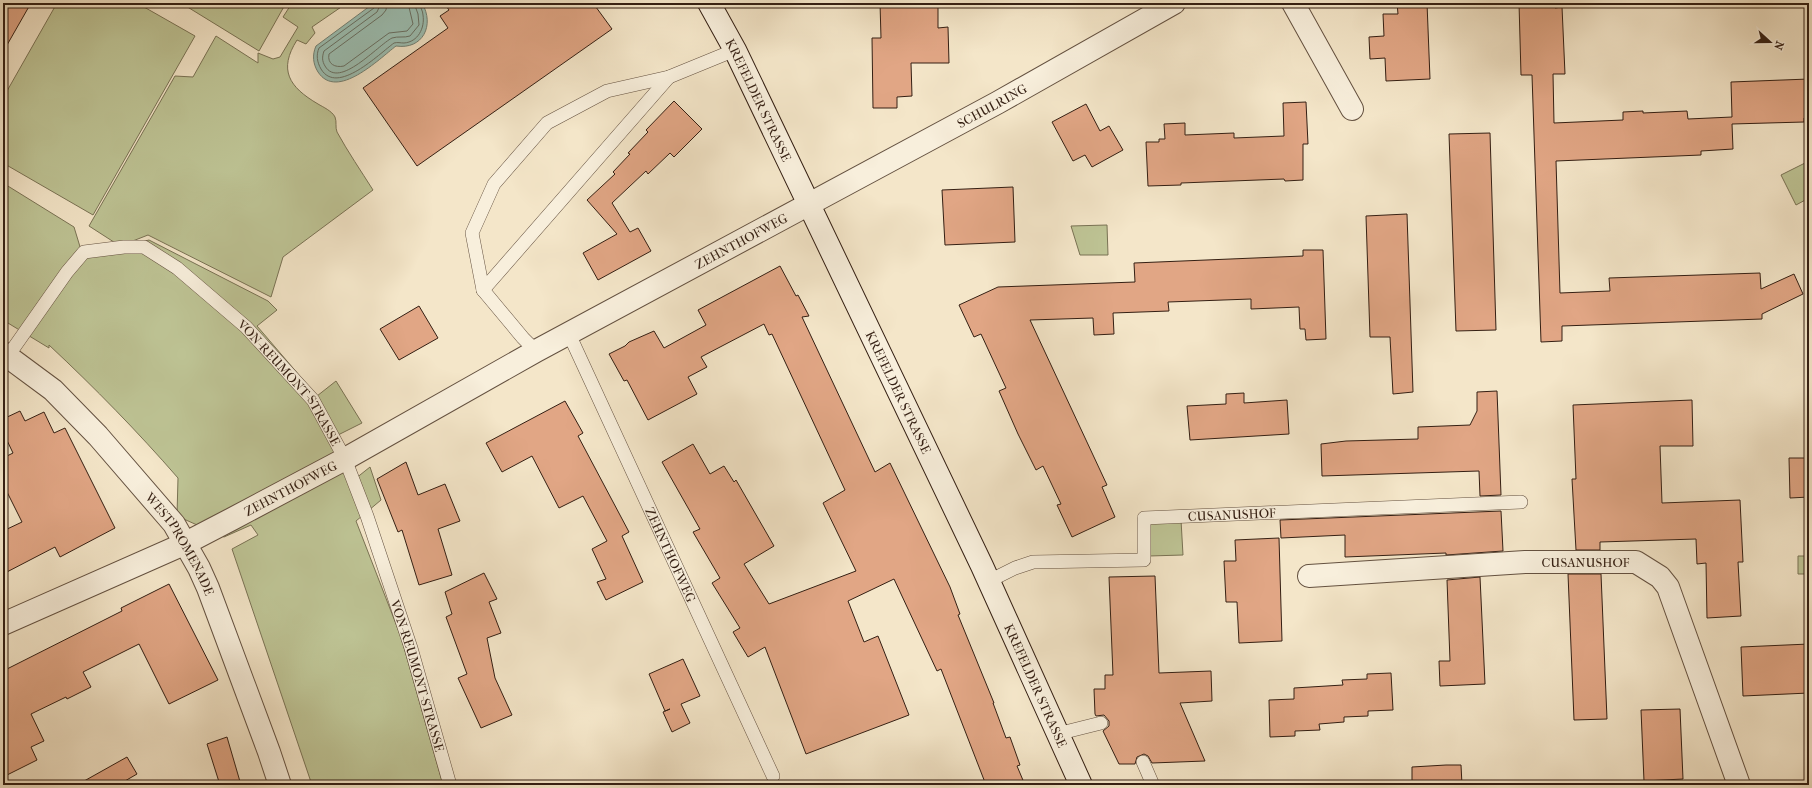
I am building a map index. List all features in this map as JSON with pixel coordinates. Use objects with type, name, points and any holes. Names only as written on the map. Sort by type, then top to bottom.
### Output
[{"type":"street","name":"KREFELDER STRASSE","points":[[708,3],[735,50],[989,581],[1081,785]]},
{"type":"street","name":"SCHULRING","points":[[808,205],[996,103],[1174,3]]},
{"type":"street","points":[[1293,3],[1352,109]]},
{"type":"street","name":"ZEHNTHOFWEG","points":[[3,624],[184,544],[345,459],[536,351],[808,205]]},
{"type":"street","name":"WESTPROMENADE","points":[[5,355],[53,390],[98,436],[174,524],[199,568],[208,588],[270,752],[280,785]]},
{"type":"street","name":"CUSANUSHOF","points":[[1309,576],[1525,562],[1636,562],[1660,577],[1668,586],[1739,785]]},
{"type":"lane","points":[[536,351],[523,338],[483,290],[472,233],[494,184],[547,123],[607,91],[669,77],[735,50]]},
{"type":"lane","points":[[483,290],[669,77]]},
{"type":"lane","name":"VON-REUMONT-STRASSE","points":[[5,355],[67,272],[84,252],[124,247],[144,247],[177,268],[246,327],[313,400],[345,459],[367,516],[411,648],[450,785]]},
{"type":"lane","name":"ZEHNTHOFWEG","points":[[568,334],[773,776]]},
{"type":"lane","name":"CUSANUSHOF","points":[[989,581],[1015,568],[1033,562],[1144,560],[1144,518],[1521,502]]},
{"type":"lane","points":[[1057,734],[1101,723]]},
{"type":"lane","points":[[1143,762],[1153,785]]},
{"type":"green space","points":[[57,3],[137,3],[195,36],[93,215],[3,163],[3,98]]},
{"type":"green space","points":[[181,3],[286,3],[259,51]]},
{"type":"green space","points":[[292,3],[347,3],[312,27],[315,33],[306,44],[297,40],[288,60],[288,69],[290,77],[300,91],[334,115],[336,119],[337,132],[373,190],[283,257],[271,297],[148,235],[120,246],[89,226],[175,76],[193,77],[216,36],[258,63],[258,53],[273,59],[280,57],[298,27],[283,17]]},
{"type":"green space","points":[[1809,161],[1809,198],[1796,205],[1781,175]]},
{"type":"green space","points":[[3,183],[74,227],[81,250],[86,256],[149,240],[268,301],[277,310],[257,326],[317,396],[336,381],[362,423],[336,436],[355,479],[370,467],[381,500],[356,521],[401,637],[443,785],[312,785],[232,549],[258,535],[251,525],[224,537],[177,516],[178,478],[163,461],[116,410],[49,345],[49,348],[3,320]]},
{"type":"green space","points":[[1107,225],[1108,255],[1080,255],[1071,226]]},
{"type":"green space","points":[[1181,520],[1183,555],[1149,556],[1148,521]]},
{"type":"green space","points":[[1798,556],[1809,556],[1809,574],[1798,574]]},
{"type":"water","points":[[374,3],[422,3],[426,11],[427,20],[427,27],[424,34],[420,40],[413,44],[396,46],[358,75],[347,80],[336,82],[326,80],[318,72],[315,66],[314,56],[316,46]]},
{"type":"building","points":[[3,3],[31,3],[3,52]]},
{"type":"building","points":[[444,3],[593,3],[612,29],[417,166],[363,88],[448,28],[440,16],[449,10]]},
{"type":"building","points":[[880,3],[938,3],[938,28],[948,27],[949,63],[911,63],[912,96],[897,97],[897,108],[873,108],[872,38],[881,38]]},
{"type":"building","points":[[1397,3],[1427,3],[1430,79],[1386,81],[1385,58],[1370,59],[1369,37],[1384,36],[1383,14],[1398,14]]},
{"type":"building","points":[[1519,3],[1555,3],[1555,8],[1562,7],[1565,74],[1553,74],[1554,123],[1623,120],[1623,112],[1643,111],[1643,113],[1687,111],[1688,119],[1732,117],[1731,82],[1809,79],[1809,118],[1804,118],[1804,122],[1732,124],[1733,149],[1701,151],[1701,155],[1556,161],[1560,293],[1610,291],[1609,278],[1760,273],[1761,289],[1794,274],[1803,294],[1762,314],[1762,319],[1562,326],[1562,341],[1541,342],[1532,75],[1521,75]]},
{"type":"building","points":[[674,101],[702,129],[674,157],[670,153],[648,174],[646,171],[612,203],[630,232],[638,228],[651,251],[598,280],[583,253],[617,234],[587,200],[615,174],[613,172],[630,154],[628,153],[648,132],[646,130]]},
{"type":"building","points":[[1306,102],[1308,144],[1303,144],[1303,180],[1285,181],[1284,179],[1181,183],[1181,185],[1148,186],[1146,142],[1159,142],[1159,139],[1165,139],[1164,124],[1185,123],[1185,135],[1234,133],[1234,138],[1284,136],[1283,103]]},
{"type":"building","points":[[1086,104],[1100,131],[1109,126],[1123,150],[1092,167],[1085,155],[1073,161],[1052,122]]},
{"type":"building","points":[[1490,133],[1496,330],[1456,331],[1449,134]]},
{"type":"building","points":[[1013,187],[1015,242],[945,245],[942,190]]},
{"type":"building","points":[[1407,214],[1413,392],[1393,394],[1390,337],[1370,337],[1366,216]]},
{"type":"building","points":[[1303,250],[1323,250],[1326,339],[1306,340],[1305,329],[1300,329],[1299,307],[1251,309],[1251,299],[1168,302],[1169,311],[1113,313],[1114,334],[1094,335],[1093,318],[1030,320],[1107,485],[1102,487],[1115,517],[1072,537],[1057,505],[1061,504],[1043,466],[1036,470],[1018,434],[999,391],[1006,388],[981,334],[974,337],[959,305],[998,287],[1135,282],[1134,263],[1303,256]]},
{"type":"building","points":[[780,266],[796,296],[798,295],[809,316],[802,317],[875,472],[890,463],[950,587],[960,614],[958,615],[994,703],[1006,738],[1010,737],[1020,765],[1017,766],[1025,785],[986,785],[941,669],[937,671],[894,579],[848,601],[864,642],[878,636],[909,715],[806,754],[765,647],[748,657],[733,632],[740,628],[712,583],[720,578],[693,532],[700,529],[662,462],[693,444],[710,474],[724,466],[734,482],[736,480],[774,546],[744,564],[769,604],[856,571],[823,503],[845,490],[772,334],[769,335],[764,324],[701,357],[707,367],[688,377],[697,394],[648,420],[627,380],[624,381],[609,354],[625,346],[629,342],[654,331],[664,348],[706,325],[698,310]]},
{"type":"building","points":[[419,306],[438,338],[399,360],[380,329]]},
{"type":"building","points":[[1497,391],[1501,495],[1480,496],[1479,471],[1322,476],[1321,444],[1346,441],[1418,439],[1418,427],[1470,425],[1477,411],[1477,392]]},
{"type":"building","points":[[1244,393],[1244,403],[1287,400],[1289,434],[1190,440],[1187,406],[1226,404],[1226,394]]},
{"type":"building","points":[[1692,400],[1693,446],[1660,446],[1662,503],[1740,500],[1743,562],[1738,562],[1741,616],[1707,618],[1706,563],[1697,564],[1696,539],[1600,542],[1600,550],[1576,550],[1572,479],[1576,479],[1573,405]]},
{"type":"building","points":[[565,401],[583,433],[578,436],[629,532],[622,536],[643,582],[606,600],[597,582],[606,579],[592,549],[607,541],[583,496],[559,508],[532,456],[502,472],[486,443]]},
{"type":"building","points":[[20,411],[25,421],[44,412],[54,433],[65,428],[115,528],[60,557],[55,547],[3,574],[3,531],[22,522],[3,484],[3,458],[13,453],[3,432],[3,419]]},
{"type":"building","points":[[1789,458],[1809,458],[1809,497],[1790,498]]},
{"type":"building","points":[[406,462],[418,495],[445,484],[460,521],[438,529],[452,575],[419,585],[402,530],[398,532],[377,479]]},
{"type":"building","points":[[1501,511],[1503,551],[1446,555],[1446,553],[1345,557],[1345,535],[1281,538],[1280,520]]},
{"type":"building","points":[[1279,538],[1282,641],[1239,643],[1237,602],[1226,602],[1224,561],[1236,561],[1235,540]]},
{"type":"building","points":[[484,573],[497,599],[489,602],[501,633],[487,638],[495,678],[512,715],[481,728],[458,678],[467,674],[446,617],[452,614],[445,592]]},
{"type":"building","points":[[1568,574],[1601,574],[1607,719],[1574,720]]},
{"type":"building","points":[[1155,576],[1159,673],[1211,671],[1212,701],[1180,703],[1205,761],[1152,763],[1148,756],[1144,754],[1137,757],[1135,764],[1119,764],[1103,731],[1109,726],[1109,721],[1104,715],[1096,716],[1095,714],[1094,689],[1105,689],[1105,675],[1113,675],[1109,577]]},
{"type":"building","points":[[1480,577],[1485,684],[1440,686],[1439,661],[1450,661],[1447,580]]},
{"type":"building","points":[[169,584],[218,680],[169,704],[139,644],[83,672],[91,687],[31,714],[44,741],[31,747],[37,760],[3,777],[3,671],[122,611],[121,608]]},
{"type":"building","points":[[1809,644],[1809,693],[1743,696],[1741,647]]},
{"type":"building","points":[[683,659],[700,696],[681,704],[690,723],[672,732],[663,712],[670,709],[665,711],[649,674]]},
{"type":"building","points":[[1391,673],[1393,710],[1368,711],[1368,716],[1344,717],[1344,722],[1319,724],[1320,730],[1295,731],[1295,736],[1270,737],[1269,700],[1294,699],[1294,688],[1343,685],[1342,680],[1367,679],[1367,674]]},
{"type":"building","points":[[1680,709],[1683,779],[1644,781],[1641,710]]},
{"type":"building","points":[[227,737],[241,785],[220,785],[207,744]]},
{"type":"building","points":[[127,757],[137,774],[118,785],[77,785]]},
{"type":"building","points":[[1461,765],[1462,785],[1412,785],[1412,767]]}]
